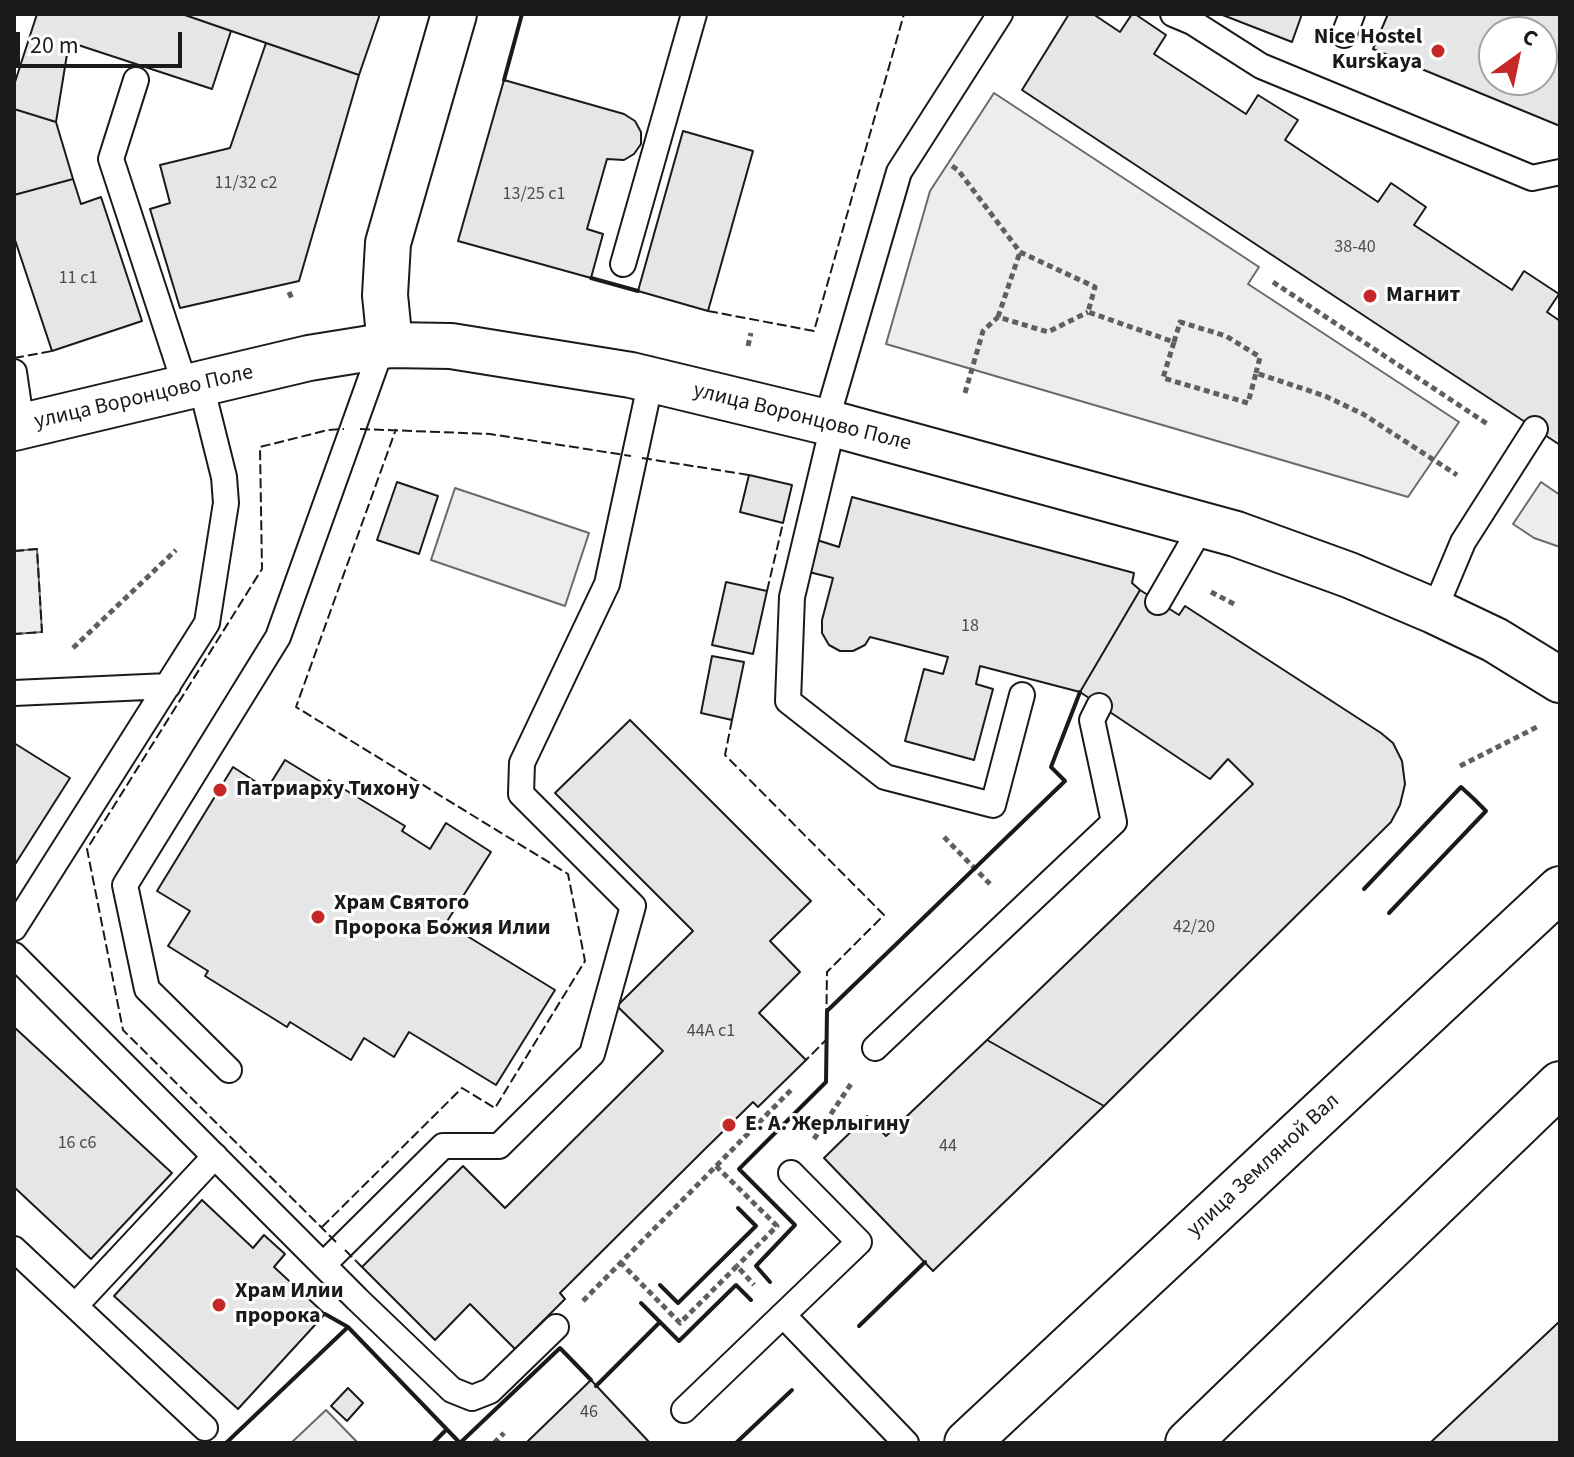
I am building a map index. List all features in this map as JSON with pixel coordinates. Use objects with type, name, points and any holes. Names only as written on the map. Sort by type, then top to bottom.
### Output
[{"type":"street","points":[[386,346],[388,243],[444,17]]},
{"type":"street","name":"улица Воронцово Поле","points":[[18,427],[309,358],[386,346],[451,346],[651,380],[1203,524],[1349,575],[1434,611],[1495,640],[1560,680]]},
{"type":"street","name":"улица Земляной Вал","points":[[967,1443],[1560,889]]},
{"type":"street","points":[[1188,1443],[1560,1084]]},
{"type":"lane","points":[[623,264],[694,14]]},
{"type":"lane","points":[[1000,14],[899,172],[829,424],[792,597],[788,701],[885,777],[993,805],[1022,695]]},
{"type":"lane","points":[[1173,14],[1192,22],[1261,66],[1532,178],[1560,172]]},
{"type":"lane","points":[[14,928],[207,623],[226,503],[224,477],[194,387],[111,159],[136,80]]},
{"type":"lane","points":[[229,1070],[147,989],[125,885],[278,637],[386,346]]},
{"type":"lane","points":[[14,372],[18,427]]},
{"type":"lane","points":[[323,1265],[443,1146],[499,1146],[592,1054],[633,906],[521,794],[522,763],[607,584],[651,380]]},
{"type":"lane","points":[[1434,611],[1463,542],[1530,438]]},
{"type":"lane","points":[[1158,602],[1203,524]]},
{"type":"lane","points":[[20,692],[168,686]]},
{"type":"lane","points":[[875,1048],[1114,822],[1092,720],[1099,706]]},
{"type":"lane","points":[[14,955],[452,1390],[472,1398],[490,1391],[556,1327]]},
{"type":"lane","points":[[75,1306],[215,1156]]},
{"type":"lane","points":[[684,1410],[859,1242],[791,1173]]},
{"type":"lane","points":[[14,1249],[205,1428]]},
{"type":"lane","points":[[783,1315],[906,1443]]},
{"type":"path","points":[[968,183],[1020,252],[1095,287],[1088,312]]},
{"type":"path","points":[[965,393],[983,331],[998,317],[1020,252]]},
{"type":"path","points":[[1273,282],[1530,438]]},
{"type":"path","points":[[998,317],[1048,332],[1088,312],[1174,342]]},
{"type":"path","points":[[1180,322],[1226,336],[1260,357],[1248,403],[1163,378],[1174,342],[1180,322]]},
{"type":"path","points":[[748,346],[751,333]]},
{"type":"path","points":[[1256,373],[1325,396],[1363,414],[1434,460]]},
{"type":"path","points":[[20,692],[226,503]]},
{"type":"path","points":[[1203,588],[1234,604]]},
{"type":"path","points":[[1460,766],[1537,727]]},
{"type":"path","points":[[945,838],[975,868]]},
{"type":"path","points":[[791,1173],[875,1048]]},
{"type":"path","points":[[575,1309],[791,1090]]},
{"type":"path","points":[[620,1262],[680,1323],[777,1226],[716,1166]]},
{"type":"path","points":[[737,1266],[746,1276]]},
{"type":"shaded area","points":[[994,93],[1259,267],[1248,284],[1459,422],[1408,497],[886,344],[930,191]]},
{"type":"shaded area","points":[[1541,482],[1560,495],[1560,547],[1534,538],[1513,524]]},
{"type":"shaded area","points":[[455,488],[589,533],[565,606],[431,560]]},
{"type":"shaded area","points":[[37,549],[42,632],[14,634],[14,551]]},
{"type":"shaded area","points":[[326,1410],[358,1443],[291,1443]]},
{"type":"building","points":[[37,14],[182,14],[231,31],[212,89],[69,42],[56,122],[14,109],[14,85]]},
{"type":"building","points":[[182,14],[380,14],[359,75]]},
{"type":"building","points":[[1069,14],[1093,14],[1120,32],[1135,14],[1166,35],[1154,54],[1246,114],[1258,95],[1298,120],[1285,140],[1378,202],[1391,183],[1426,207],[1414,225],[1512,290],[1524,271],[1559,294],[1547,312],[1560,321],[1560,445],[1022,90]]},
{"type":"building","points":[[1220,14],[1302,14],[1292,42]]},
{"type":"building","points":[[1388,14],[1560,14],[1560,126],[1487,96],[1558,96],[1558,16],[1478,16],[1478,92],[1373,49]]},
{"type":"building","points":[[266,43],[359,75],[299,281],[180,308],[150,209],[170,203],[160,165],[230,148]]},
{"type":"building","points":[[504,80],[624,114],[635,121],[641,132],[641,144],[634,154],[624,160],[607,159],[587,229],[603,234],[591,278],[458,241]]},
{"type":"building","points":[[14,109],[56,122],[73,179],[14,195]]},
{"type":"building","points":[[683,131],[753,151],[708,311],[638,291]]},
{"type":"building","points":[[73,179],[81,204],[101,197],[142,321],[52,351],[14,237],[14,195]]},
{"type":"building","points":[[749,475],[792,485],[783,523],[740,512]]},
{"type":"building","points":[[397,482],[438,496],[419,554],[377,540]]},
{"type":"building","points":[[852,497],[1134,573],[1132,583],[1140,590],[1080,692],[980,666],[976,684],[993,689],[974,760],[905,741],[924,669],[943,674],[948,657],[870,637],[865,645],[853,651],[840,651],[829,645],[822,633],[822,620],[833,578],[809,572],[817,540],[839,547]]},
{"type":"building","points":[[726,582],[767,591],[753,654],[712,645]]},
{"type":"building","points":[[1140,590],[1179,615],[1185,606],[1381,733],[1393,743],[1402,761],[1405,784],[1400,805],[1391,822],[1104,1106],[987,1040],[1253,784],[1228,759],[1210,779],[1080,692]]},
{"type":"building","points":[[712,656],[744,662],[732,720],[701,713]]},
{"type":"building","points":[[630,720],[811,901],[770,941],[800,972],[759,1013],[806,1060],[758,1107],[753,1102],[560,1293],[565,1299],[515,1349],[470,1304],[435,1340],[362,1267],[463,1166],[505,1208],[663,1051],[617,1006],[693,931],[555,793]]},
{"type":"building","points":[[14,743],[70,778],[14,866]]},
{"type":"building","name":"Храм Святого Пророка Божия Илии","points":[[285,760],[326,785],[329,780],[405,826],[402,831],[430,849],[446,823],[491,852],[446,923],[555,990],[496,1085],[409,1032],[394,1057],[364,1038],[351,1060],[290,1022],[287,1027],[205,976],[208,971],[168,946],[190,911],[157,891],[233,767],[267,789]]},
{"type":"building","points":[[14,1027],[172,1173],[91,1259],[14,1187]]},
{"type":"building","points":[[987,1040],[1104,1106],[933,1271],[824,1158],[867,1116],[886,1136]]},
{"type":"building","name":"Храм Илии пророка","points":[[202,1200],[253,1248],[264,1235],[285,1254],[274,1267],[325,1314],[238,1409],[114,1296]]},
{"type":"building","points":[[1560,1321],[1560,1443],[1430,1443]]},
{"type":"building","points":[[591,1380],[650,1443],[526,1443]]},
{"type":"building","points":[[348,1388],[363,1403],[347,1421],[331,1406]]},
{"type":"fence","points":[[708,311],[814,331],[904,14]]},
{"type":"fence","points":[[14,358],[52,351]]},
{"type":"fence","points":[[336,1242],[123,1030],[87,849],[262,569],[260,447],[344,429]]},
{"type":"fence","points":[[360,429],[490,434],[631,456]]},
{"type":"fence","points":[[322,1227],[462,1088],[495,1108],[585,961],[568,874],[296,707],[396,429]]},
{"type":"fence","points":[[642,458],[749,475]]},
{"type":"fence","points":[[767,591],[783,523]]},
{"type":"fence","points":[[14,551],[37,549],[42,632],[14,634]]},
{"type":"fence","points":[[732,720],[725,755],[884,915],[827,972],[826,1040],[806,1060]]},
{"type":"fence","points":[[345,1250],[362,1267]]},
{"type":"fence","points":[[433,1443],[446,1430]]},
{"type":"wall","points":[[504,80],[522,14]]},
{"type":"wall","points":[[591,278],[638,291]]},
{"type":"wall","points":[[770,1282],[756,1266],[795,1225],[739,1169],[826,1082],[827,1011],[1065,781],[1051,767],[1080,692]]},
{"type":"wall","points":[[1364,889],[1461,787],[1474,799],[1486,811],[1389,913]]},
{"type":"wall","points":[[660,1285],[678,1303],[756,1226],[738,1208]]},
{"type":"wall","points":[[859,1326],[925,1262]]},
{"type":"wall","points":[[596,1386],[660,1322],[679,1341],[736,1285],[751,1300]]},
{"type":"wall","points":[[641,1303],[660,1322]]},
{"type":"wall","points":[[325,1314],[348,1327]]},
{"type":"wall","points":[[226,1443],[348,1327],[460,1443]]},
{"type":"wall","points":[[460,1443],[560,1348],[591,1380]]},
{"type":"wall","points":[[736,1443],[792,1390]]},
{"type":"wall","points":[[433,1443],[446,1430]]},
{"type":"place","name":"Nice Hostel Kurskaya","points":[[1438,51]]},
{"type":"place","name":"Магнит","points":[[1370,296]]},
{"type":"place","name":"Патриарху Тихону","points":[[220,790]]},
{"type":"place","name":"Храм Святого Пророка Божия Илии","points":[[318,917]]},
{"type":"place","name":"Е. А. Жерлыгину","points":[[729,1125]]},
{"type":"place","name":"Храм Илии пророка","points":[[219,1305]]}]
